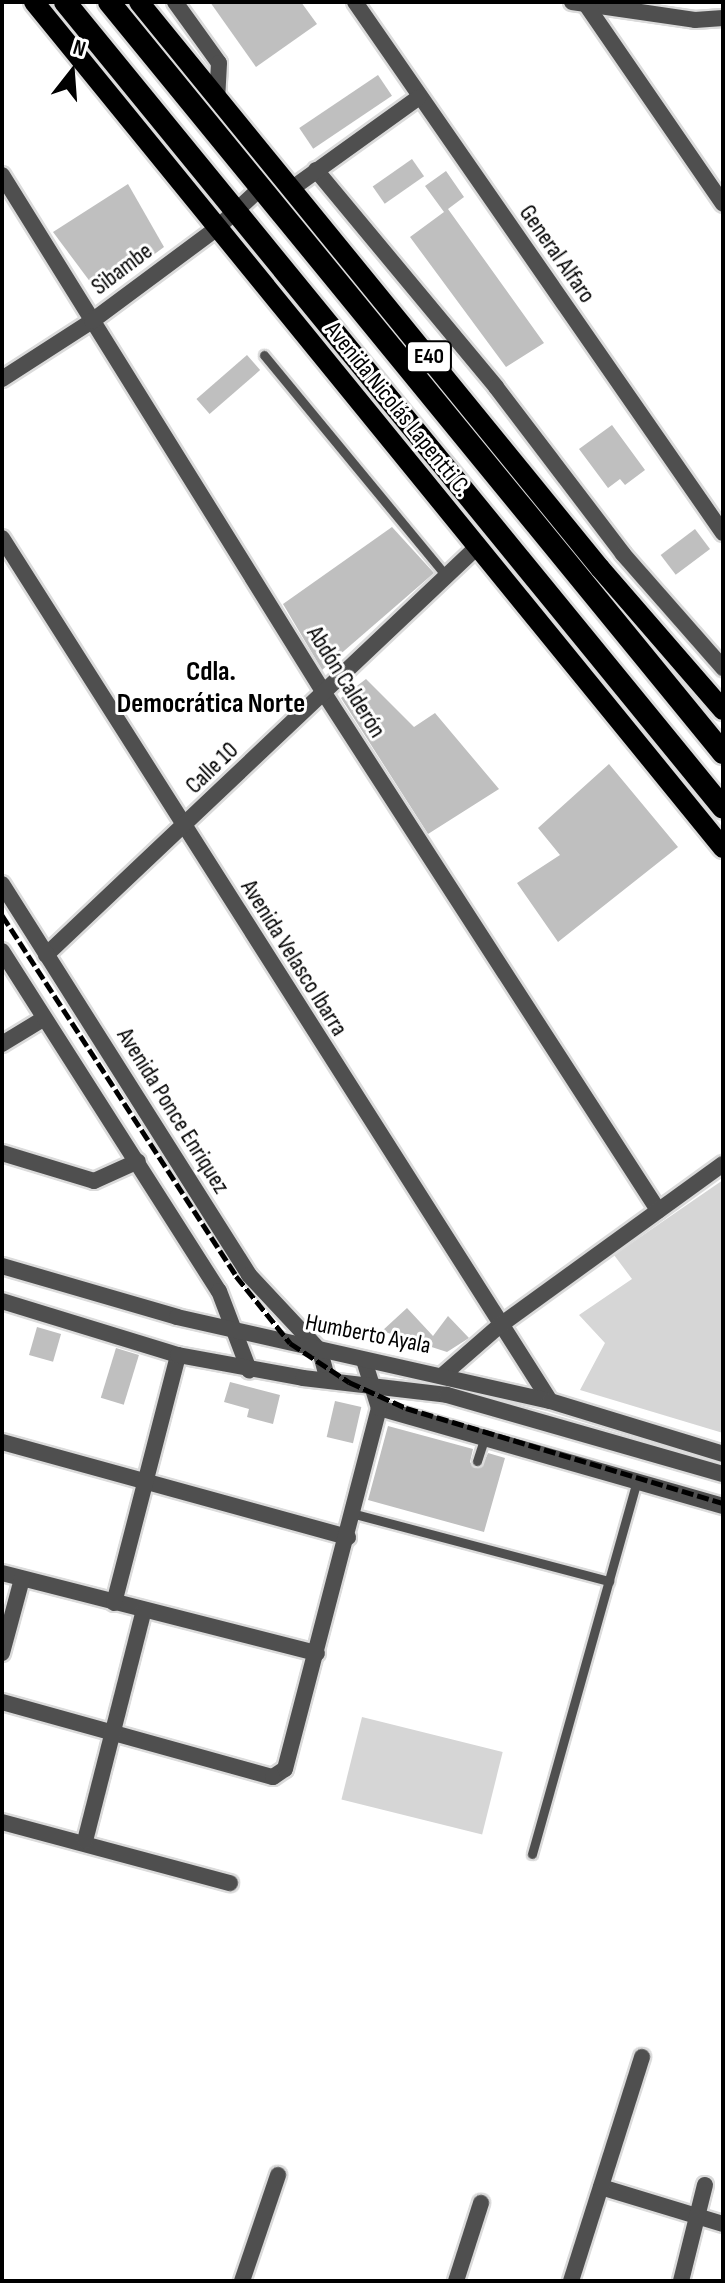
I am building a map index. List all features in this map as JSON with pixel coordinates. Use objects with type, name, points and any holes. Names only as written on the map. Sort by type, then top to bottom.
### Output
[{"type":"highway","name":"Avenida Nicolás Lapentti C.","points":[[65,2],[723,808]]},
{"type":"highway","name":"Avenida Nicolás Lapentti C.","points":[[109,2],[546,519],[723,753]]},
{"type":"main road","name":"Avenida Nicolás Lapentti C.","points":[[34,2],[723,848]]},
{"type":"main road","name":"Avenida Nicolás Lapentti C.","points":[[139,2],[294,187],[546,519],[723,710]]},
{"type":"street","points":[[175,2],[219,63],[217,98]]},
{"type":"street","name":"General Alfaro","points":[[355,2],[368,10],[418,98],[723,533]]},
{"type":"street","points":[[579,4],[695,20],[723,18]]},
{"type":"street","points":[[579,4],[723,204]]},
{"type":"street","points":[[294,187],[418,98]]},
{"type":"street","points":[[316,170],[496,387],[623,554],[723,668]]},
{"type":"street","name":"Abdón Calderón","points":[[2,175],[324,693],[658,1210]]},
{"type":"street","name":"Sibambe","points":[[2,379],[92,321],[217,228],[235,207],[263,186]]},
{"type":"street","name":"Avenida Velasco Ibarra","points":[[2,538],[183,829],[499,1326],[550,1401]]},
{"type":"street","name":"Calle 10","points":[[46,955],[183,829],[477,547]]},
{"type":"street","name":"Avenida Ponce Enriquez","points":[[2,884],[249,1275],[320,1351]]},
{"type":"street","points":[[2,951],[43,1019],[138,1161],[238,1331],[249,1370]]},
{"type":"street","points":[[2,1044],[43,1019]]},
{"type":"street","points":[[2,1153],[94,1181],[138,1161]]},
{"type":"street","points":[[444,1374],[499,1326],[723,1164]]},
{"type":"street","name":"Humberto Ayala","points":[[2,1266],[238,1331],[320,1351],[444,1374],[550,1401],[723,1454]]},
{"type":"street","name":"Humberto Ayala","points":[[2,1301],[178,1355],[249,1370],[447,1395],[723,1474]]},
{"type":"street","points":[[320,1351],[328,1380]]},
{"type":"street","points":[[114,1603],[142,1484],[178,1355]]},
{"type":"street","points":[[2,1702],[279,1775],[355,1514],[379,1408],[364,1360]]},
{"type":"street","points":[[379,1408],[723,1506]]},
{"type":"street","points":[[2,1442],[142,1484],[348,1537]]},
{"type":"street","points":[[2,1573],[317,1653]]},
{"type":"street","points":[[2,1653],[22,1579]]},
{"type":"street","points":[[85,1841],[144,1610]]},
{"type":"street","points":[[2,1822],[85,1841],[230,1883]]},
{"type":"street","points":[[571,2281],[642,2057]]},
{"type":"street","points":[[242,2281],[278,2175]]},
{"type":"street","points":[[681,2281],[705,2185]]},
{"type":"street","points":[[601,2187],[723,2224]]},
{"type":"street","points":[[456,2281],[481,2203]]},
{"type":"lane","points":[[264,355],[446,576]]},
{"type":"lane","points":[[477,1461],[485,1437]]},
{"type":"lane","points":[[532,1854],[637,1480]]},
{"type":"lane","points":[[355,1514],[609,1581]]},
{"type":"shaded area","points":[[723,1180],[723,1433],[580,1390],[605,1343],[579,1315],[632,1279],[614,1255]]},
{"type":"shaded area","points":[[362,1717],[503,1752],[482,1835],[341,1799]]},
{"type":"building","points":[[210,2],[301,2],[317,24],[256,67]]},
{"type":"building","points":[[378,75],[392,96],[313,149],[299,128]]},
{"type":"building","points":[[412,159],[424,176],[385,204],[373,187]]},
{"type":"building","points":[[446,171],[464,197],[448,209],[544,343],[506,367],[410,237],[444,212],[425,186]]},
{"type":"building","points":[[128,184],[164,247],[105,291],[97,291],[53,232]]},
{"type":"building","points":[[247,355],[260,370],[210,414],[196,399]]},
{"type":"building","points":[[612,425],[645,470],[625,485],[620,479],[608,488],[579,449]]},
{"type":"building","points":[[392,527],[434,573],[322,670],[283,604]]},
{"type":"building","points":[[695,529],[710,549],[676,575],[661,555]]},
{"type":"building","points":[[366,679],[414,727],[435,713],[499,789],[428,834],[341,698]]},
{"type":"building","points":[[609,764],[678,847],[558,942],[517,883],[560,855],[538,828]]},
{"type":"building","points":[[407,1308],[433,1336],[448,1316],[469,1338],[447,1352],[382,1331]]},
{"type":"building","points":[[37,1327],[61,1334],[53,1362],[29,1355]]},
{"type":"building","points":[[116,1348],[139,1355],[124,1405],[101,1398]]},
{"type":"building","points":[[230,1382],[280,1395],[273,1424],[247,1417],[249,1409],[224,1402]]},
{"type":"building","points":[[335,1401],[361,1407],[353,1443],[327,1437]]},
{"type":"building","points":[[388,1426],[473,1449],[470,1462],[475,1468],[482,1466],[488,1453],[505,1458],[484,1532],[368,1500]]},
{"type":"railway","points":[[2,915],[236,1276],[290,1343],[349,1382],[406,1408],[723,1503]]},
{"type":"district","name":"Cdla. Democrática Norte","points":[[211,688]]}]
